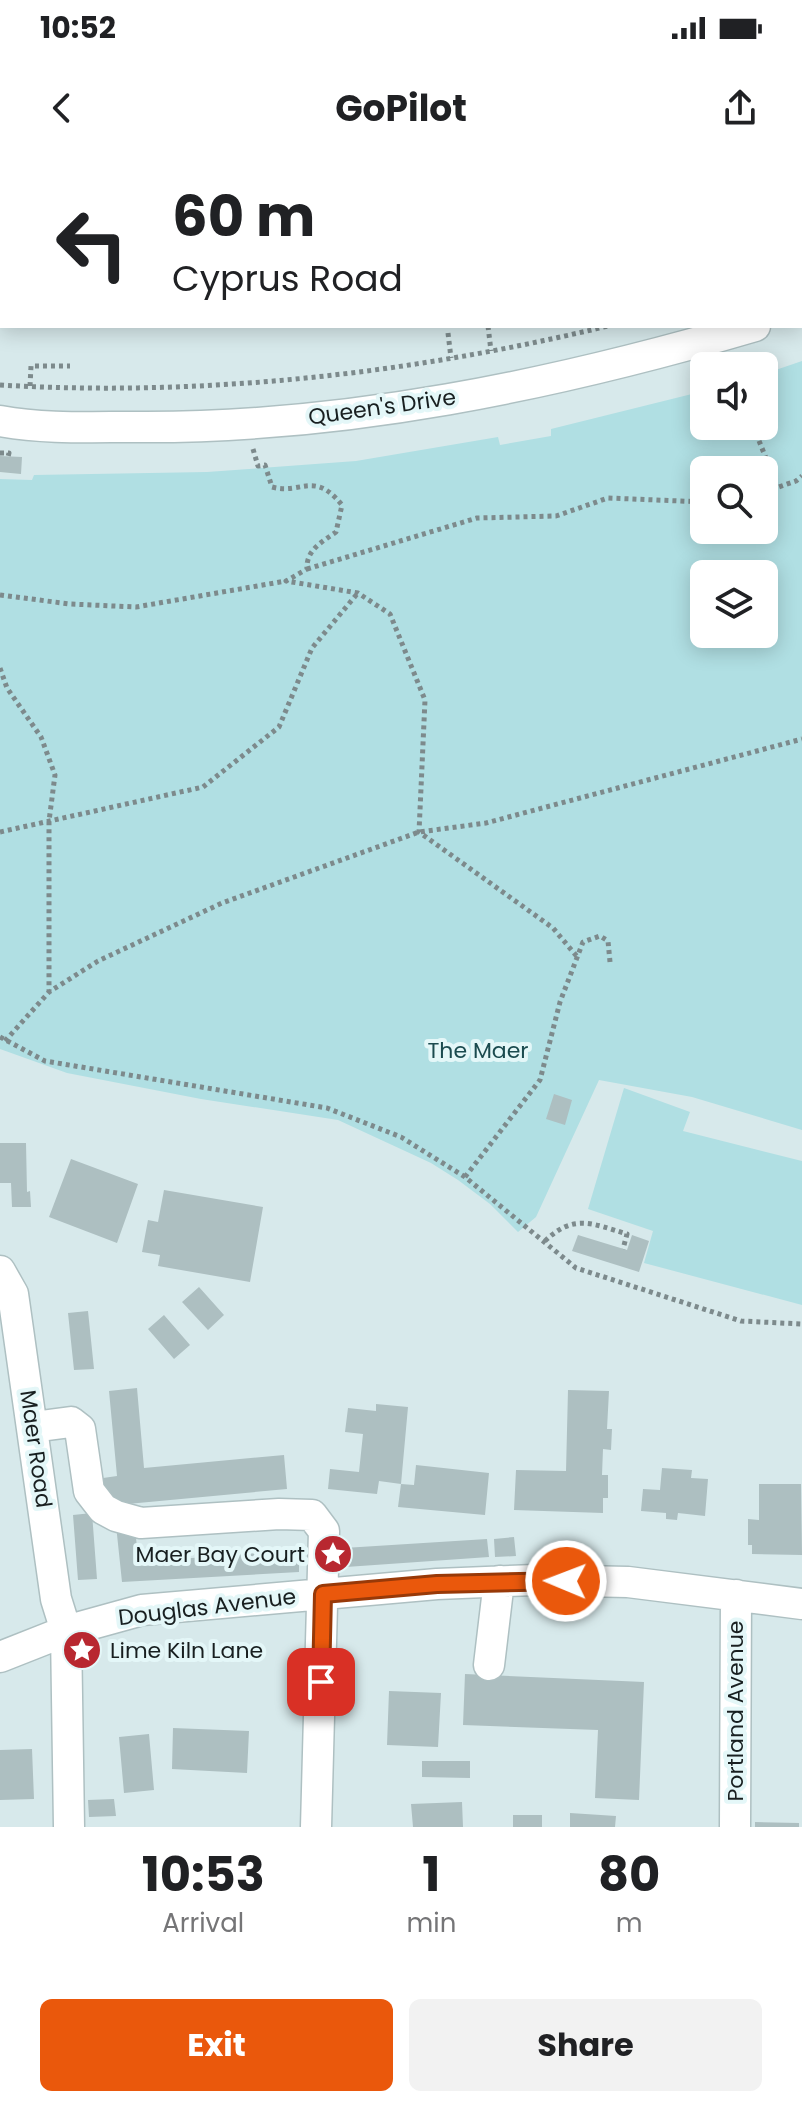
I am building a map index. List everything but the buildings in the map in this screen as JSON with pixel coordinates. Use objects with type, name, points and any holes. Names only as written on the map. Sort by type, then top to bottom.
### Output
[{"type":"street","name":"Queen's Drive","points":[[0,421],[41,426],[178,427],[363,412],[571,376],[748,328]]},
{"type":"street","name":"Maer Road","points":[[0,1271],[13,1294],[56,1599],[66,1631]]},
{"type":"street","points":[[33,1427],[71,1422],[80,1429],[89,1491],[103,1509],[116,1516],[141,1523],[279,1514],[312,1515],[324,1531],[316,1827]]},
{"type":"street","points":[[489,1665],[499,1581]]},
{"type":"street","name":"Douglas Avenue","points":[[0,1657],[66,1631],[142,1610],[499,1581],[628,1582],[802,1604]]},
{"type":"street","name":"Portland Avenue","points":[[735,1827],[736,1595]]},
{"type":"street","points":[[66,1631],[69,1827]]},
{"type":"path","points":[[488,328],[491,351]]},
{"type":"path","points":[[0,385],[107,388],[256,383],[451,358],[599,328]]},
{"type":"path","points":[[448,333],[451,358]]},
{"type":"path","points":[[30,386],[31,366],[70,366]]},
{"type":"path","points":[[252,445],[258,466],[265,465],[272,487],[313,485],[333,494],[342,505],[336,532],[314,548],[307,559],[307,569]]},
{"type":"path","points":[[0,453],[9,453],[8,457]]},
{"type":"path","points":[[778,487],[802,476]]},
{"type":"path","points":[[286,581],[307,569],[477,518],[556,516],[608,498],[690,501]]},
{"type":"path","points":[[0,595],[70,604],[136,607],[286,581],[358,593],[390,614],[425,700],[419,832]]},
{"type":"path","points":[[0,832],[203,787],[279,727],[312,648],[358,593]]},
{"type":"path","points":[[0,668],[7,688],[41,737],[55,775],[49,821],[49,992]]},
{"type":"path","points":[[802,739],[486,823],[419,832],[208,909],[98,961],[49,992],[2,1039],[45,1061],[327,1108],[401,1137],[465,1177],[576,1268],[741,1321],[802,1324]]},
{"type":"path","points":[[419,832],[553,928],[579,959]]},
{"type":"path","points":[[465,1177],[540,1080],[560,1002],[583,942],[600,936],[608,941],[610,962]]},
{"type":"path","points":[[545,1241],[556,1230],[574,1222],[590,1223],[627,1234],[623,1249]]},
{"type":"green space","name":"The Maer","points":[[802,361],[802,1130],[692,1097],[599,1080],[536,1217],[518,1232],[490,1204],[431,1163],[338,1120],[201,1099],[67,1073],[0,1049],[0,479],[32,480],[34,475],[207,472],[356,461],[498,437],[500,445],[551,436],[551,429],[690,394],[690,440],[778,440],[778,369]]},
{"type":"green space","points":[[624,1088],[690,1112],[683,1131],[802,1161],[802,1305],[644,1263],[653,1231],[588,1209]]},
{"type":"place","name":"Maer Bay Court","points":[[333,1554]]},
{"type":"place","name":"Lime Kiln Lane","points":[[82,1650]]},
{"type":"route","points":[[321,1682],[323,1594],[437,1584],[566,1581]]}]
